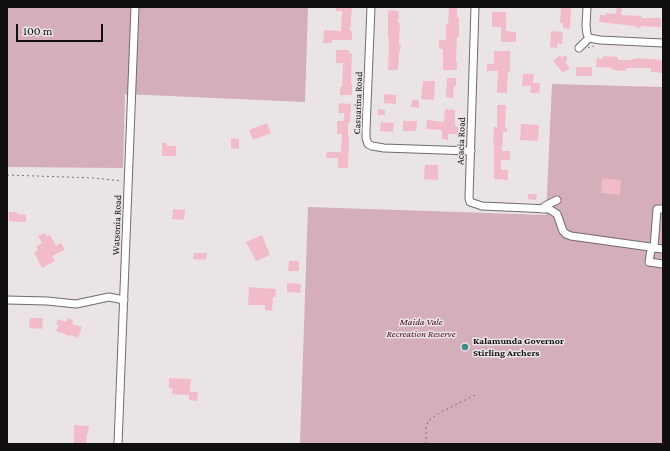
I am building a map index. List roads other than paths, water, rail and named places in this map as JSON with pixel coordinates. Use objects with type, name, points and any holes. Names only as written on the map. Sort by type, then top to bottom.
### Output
[{"type":"street","name":"Watsonia Road","points":[[118,444],[135,7]]},
{"type":"street","name":"Casuarina Road","points":[[371,7],[366,138],[368,144],[384,148],[471,151]]},
{"type":"street","name":"Acacia Road","points":[[475,7],[470,202],[482,206],[542,209]]},
{"type":"street","points":[[587,7],[586,26],[589,38]]},
{"type":"street","points":[[589,38],[600,40],[663,43]]},
{"type":"street","points":[[579,48],[589,38]]},
{"type":"street","points":[[542,209],[556,200]]},
{"type":"street","points":[[542,209],[549,209],[557,214],[563,231],[566,234],[577,237],[663,249]]},
{"type":"street","points":[[663,209],[658,209],[654,248],[651,250],[649,262],[663,264]]},
{"type":"street","points":[[7,300],[47,301],[76,304],[109,297],[124,300]]},
{"type":"place","name":"Kalamunda Governor Stirling Archers","points":[[465,347]]},
{"type":"park label","name":"Maida Vale Recreation Reserve","points":[[421,328]]}]
